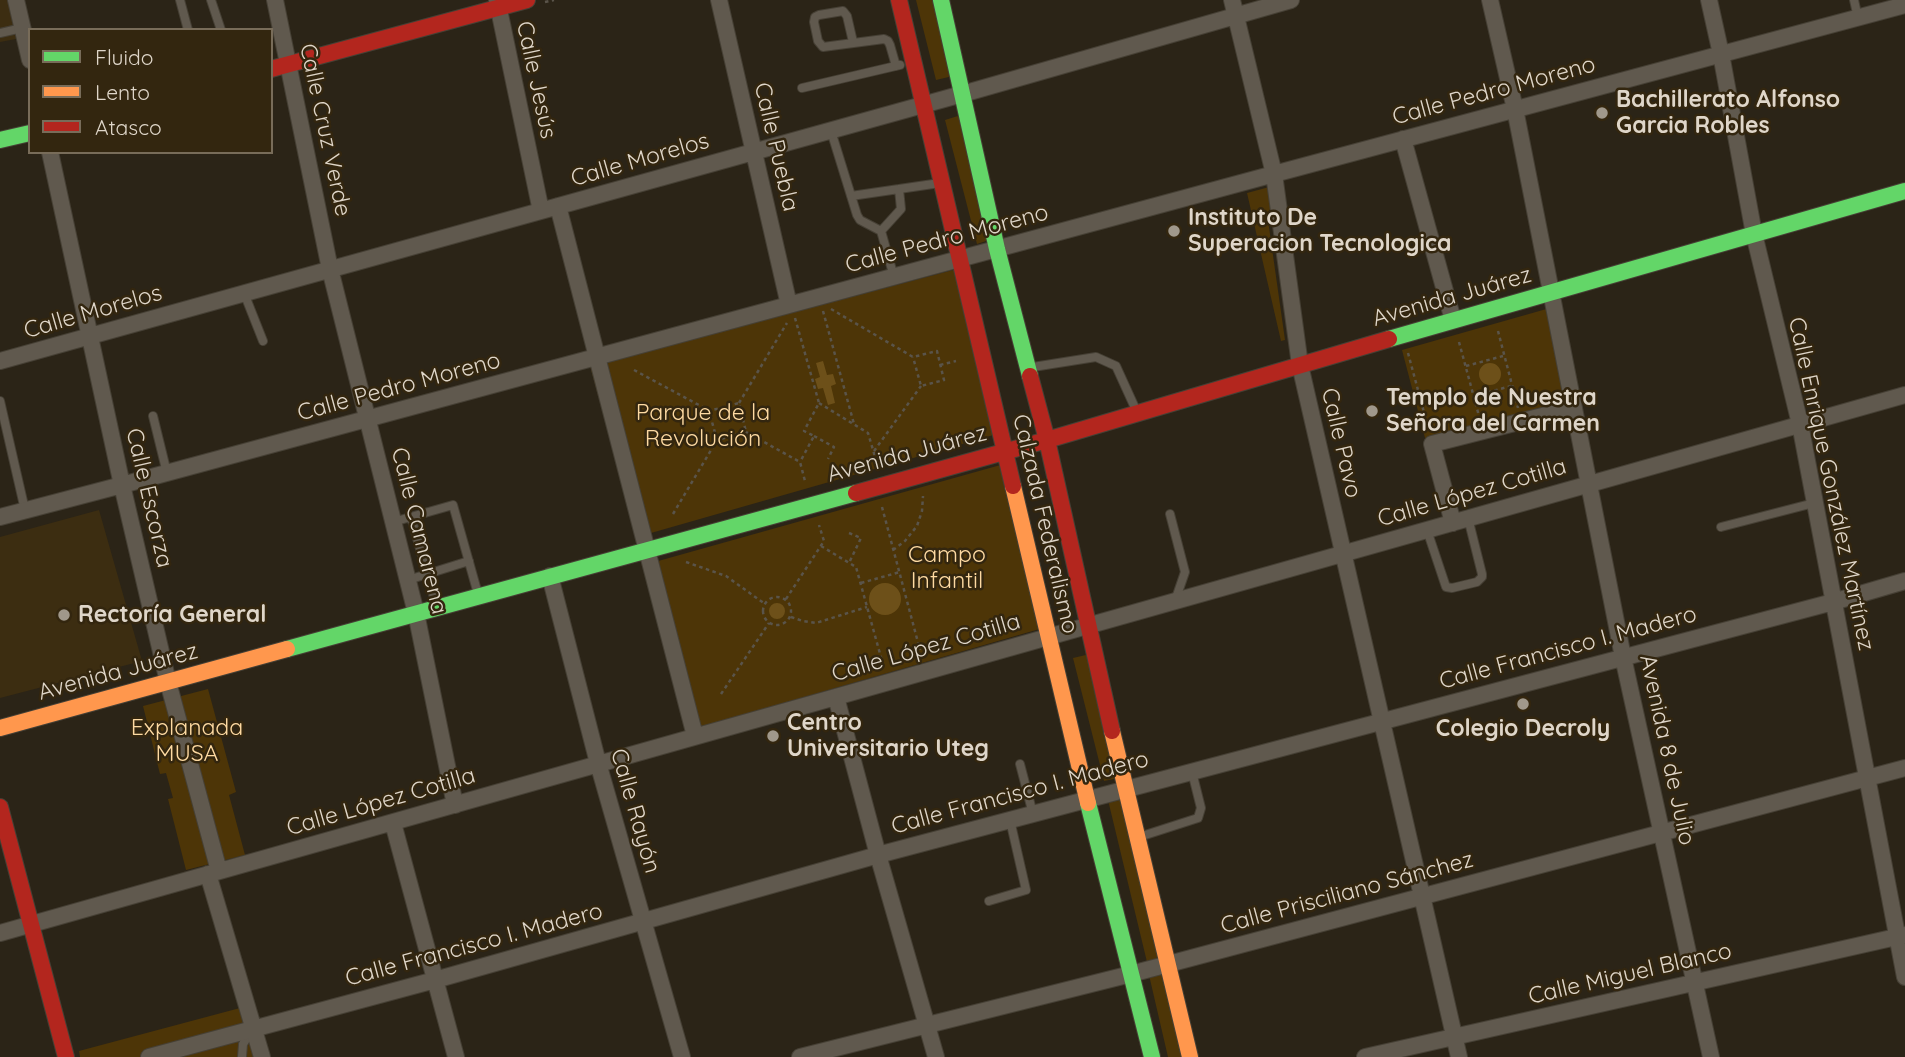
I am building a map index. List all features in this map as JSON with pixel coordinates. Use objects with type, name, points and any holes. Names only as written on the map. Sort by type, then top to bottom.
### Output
[{"type":"main road","points":[[273,69],[497,4],[527,0]]},
{"type":"main road","name":"Calzada Federalismo","points":[[899,0],[1087,800],[1152,1057]]},
{"type":"main road","name":"Calzada Federalismo","points":[[941,0],[997,249],[1047,440],[1087,626],[1190,1057]]},
{"type":"main road","points":[[0,140],[28,133]]},
{"type":"main road","name":"Avenida Juárez","points":[[0,728],[1047,440],[1552,291],[1905,191]]},
{"type":"main road","points":[[1,813],[67,1054]]},
{"type":"street","points":[[16,0],[28,52]]},
{"type":"street","name":"Calle Cruz Verde","points":[[275,0],[330,270]]},
{"type":"street","name":"Calle Puebla","points":[[719,0],[791,314]]},
{"type":"street","name":"Calle Morelos","points":[[0,361],[962,94],[1234,8],[1291,0]]},
{"type":"street","name":"Avenida 8 de Julio","points":[[1490,0],[1552,291],[1623,657],[1711,1057]]},
{"type":"street","name":"Calle Enrique González Martínez","points":[[1709,0],[1755,234],[1800,424],[1867,778],[1901,936],[1905,977]]},
{"type":"street","name":"Calle Jesús","points":[[497,4],[541,211]]},
{"type":"street","name":"Calle Pedro Moreno","points":[[0,517],[597,357],[791,314],[894,277],[1905,5]]},
{"type":"street","name":"Calle Pavo","points":[[1234,8],[1275,174],[1300,365],[1459,1057]]},
{"type":"street","points":[[1403,139],[1453,320]]},
{"type":"street","name":"Calle Escorza","points":[[50,154],[122,485],[214,873],[254,1028]]},
{"type":"street","points":[[558,206],[695,736]]},
{"type":"street","name":"Calle Camarena","points":[[330,270],[416,613],[455,805]]},
{"type":"street","name":"Calle López Cotilla","points":[[0,933],[1905,395]]},
{"type":"street","points":[[1460,520],[1433,444],[1574,408]]},
{"type":"street","name":"Calle Rayón","points":[[550,576],[597,763],[682,1057]]},
{"type":"street","name":"Calle Francisco I. Madero","points":[[149,1057],[436,980],[878,855],[1905,581]]},
{"type":"street","points":[[836,696],[936,1057]]},
{"type":"street","name":"Calle Prisciliano Sánchez","points":[[800,1057],[1131,974],[1905,768]]},
{"type":"street","points":[[393,823],[456,1057]]},
{"type":"street","name":"Calle Miguel Blanco","points":[[1365,1057],[1901,936]]},
{"type":"street","points":[[254,1028],[262,1057]]},
{"type":"lane","points":[[180,0],[187,28]]},
{"type":"lane","points":[[211,0],[220,28]]},
{"type":"lane","points":[[1854,0],[1858,18]]},
{"type":"lane","points":[[853,42],[847,16],[842,11],[815,17],[818,41],[823,47],[884,39],[888,41],[896,66]]},
{"type":"lane","points":[[0,33],[22,28]]},
{"type":"lane","points":[[802,88],[913,62]]},
{"type":"lane","points":[[830,130],[857,215],[860,220],[881,231],[894,277]]},
{"type":"lane","points":[[851,196],[941,183]]},
{"type":"lane","points":[[881,231],[899,214],[899,190]]},
{"type":"lane","points":[[244,293],[263,341]]},
{"type":"lane","points":[[1028,369],[1096,357],[1116,366],[1137,413]]},
{"type":"lane","points":[[0,401],[25,510]]},
{"type":"lane","points":[[153,416],[167,473]]},
{"type":"lane","points":[[1721,527],[1814,503]]},
{"type":"lane","points":[[393,522],[453,505],[478,596]]},
{"type":"lane","points":[[1170,514],[1185,572],[1175,601]]},
{"type":"lane","points":[[411,517],[436,607]]},
{"type":"lane","points":[[1427,530],[1444,584],[1452,588],[1477,582],[1482,577],[1476,549],[1460,520]]},
{"type":"lane","points":[[408,580],[469,561]]},
{"type":"lane","points":[[1020,764],[1033,814]]},
{"type":"lane","points":[[1137,838],[1198,818],[1201,808],[1192,771]]},
{"type":"lane","points":[[989,901],[1026,890],[1010,820]]},
{"type":"lane","points":[[242,1057],[243,1044],[254,1028]]},
{"type":"path","points":[[830,309],[913,357],[937,351],[944,380],[921,386],[874,451]]},
{"type":"path","points":[[823,311],[854,424]]},
{"type":"path","points":[[746,432],[739,403],[791,314]]},
{"type":"path","points":[[791,314],[819,403],[869,433],[876,460]]},
{"type":"path","points":[[1498,331],[1522,421]]},
{"type":"path","points":[[1404,335],[1433,444]]},
{"type":"path","points":[[1459,342],[1483,431]]},
{"type":"path","points":[[1465,366],[1504,356]]},
{"type":"path","points":[[913,357],[921,386]]},
{"type":"path","points":[[940,365],[956,361]]},
{"type":"path","points":[[634,370],[709,411],[739,403]]},
{"type":"path","points":[[1474,396],[1512,386]]},
{"type":"path","points":[[819,403],[804,430],[834,447],[828,458]]},
{"type":"path","points":[[709,411],[717,440]]},
{"type":"path","points":[[673,514],[717,440],[746,432],[800,462]]},
{"type":"path","points":[[805,481],[800,462],[814,436]]},
{"type":"path","points":[[893,550],[905,541],[917,526],[923,496]]},
{"type":"path","points":[[882,507],[920,650]]},
{"type":"path","points":[[786,600],[824,541],[819,524]]},
{"type":"path","points":[[849,533],[861,538],[849,563]]},
{"type":"path","points":[[821,546],[856,568],[882,661]]},
{"type":"path","points":[[686,562],[726,576],[765,604]]},
{"type":"path","points":[[861,583],[900,572]]},
{"type":"path","points":[[782,597],[791,607],[789,621],[781,625],[769,623],[763,613],[765,604],[772,598],[782,597]]},
{"type":"path","points":[[791,617],[816,623],[867,607]]},
{"type":"path","points":[[721,694],[769,623]]},
{"type":"shaded area","points":[[0,0],[8,0],[16,39],[0,42]]},
{"type":"shaded area","points":[[823,361],[827,375],[833,374],[836,384],[831,386],[835,403],[828,405],[823,388],[818,389],[815,379],[820,377],[816,363]]},
{"type":"shaded area","points":[[1490,363],[1500,370],[1501,374],[1494,384],[1490,385],[1480,378],[1479,374],[1486,364]]},
{"type":"shaded area","name":"Rectoría General","points":[[99,510],[142,661],[0,698],[0,537]]},
{"type":"shaded area","points":[[885,583],[896,588],[901,599],[896,610],[885,615],[874,610],[869,599],[874,588]]},
{"type":"shaded area","points":[[774,603],[780,603],[785,611],[783,617],[774,619],[769,614],[769,608]]},
{"type":"green space","points":[[916,0],[934,0],[953,76],[936,80]]},
{"type":"green space","points":[[961,115],[992,239],[977,244],[945,120]]},
{"type":"green space","points":[[1273,186],[1275,203],[1267,213],[1285,340],[1281,341],[1247,193]]},
{"type":"green space","name":"Parque de la Revolución","points":[[957,269],[997,434],[637,537],[590,366]]},
{"type":"green space","points":[[1550,308],[1573,417],[1429,453],[1402,350]]},
{"type":"green space","name":"Campo Infantil","points":[[1004,464],[1043,628],[690,730],[644,565]]},
{"type":"green space","points":[[1090,654],[1119,778],[1104,781],[1073,658]]},
{"type":"green space","name":"Explanada MUSA","points":[[208,689],[236,792],[229,795],[245,855],[186,870],[168,799],[173,798],[166,773],[160,774],[143,706]]},
{"type":"green space","points":[[1124,796],[1163,958],[1147,962],[1108,800]]},
{"type":"green space","points":[[1166,971],[1186,1057],[1168,1057],[1149,975]]},
{"type":"green space","points":[[240,1008],[255,1057],[80,1057],[79,1051]]},
{"type":"traffic: fast","points":[[941,0],[997,249],[1030,376]]},
{"type":"traffic: fast","points":[[0,140],[28,133]]},
{"type":"traffic: fast","points":[[1389,339],[1905,191]]},
{"type":"traffic: fast","points":[[287,649],[856,493]]},
{"type":"traffic: fast","points":[[1088,803],[1152,1057]]},
{"type":"traffic: slow","points":[[1013,486],[1088,803]]},
{"type":"traffic: slow","points":[[0,728],[287,649]]},
{"type":"traffic: slow","points":[[1112,731],[1190,1057]]},
{"type":"traffic: jam","points":[[273,68],[527,0]]},
{"type":"traffic: jam","points":[[899,0],[1013,486]]},
{"type":"traffic: jam","points":[[856,493],[1389,339]]},
{"type":"traffic: jam","points":[[1030,376],[1047,440],[1112,731]]},
{"type":"traffic: jam","points":[[0,807],[66,1057]]},
{"type":"place","name":"Bachillerato Alfonso Garcia Robles","points":[[1602,113]]},
{"type":"place","name":"Instituto De Superacion Tecnologica","points":[[1174,231]]},
{"type":"place","name":"Templo de Nuestra Señora del Carmen","points":[[1372,411]]},
{"type":"place","name":"Rectoría General","points":[[64,615]]},
{"type":"place","name":"Colegio Decroly","points":[[1523,704]]},
{"type":"place","name":"Centro Universitario Uteg","points":[[773,736]]}]
